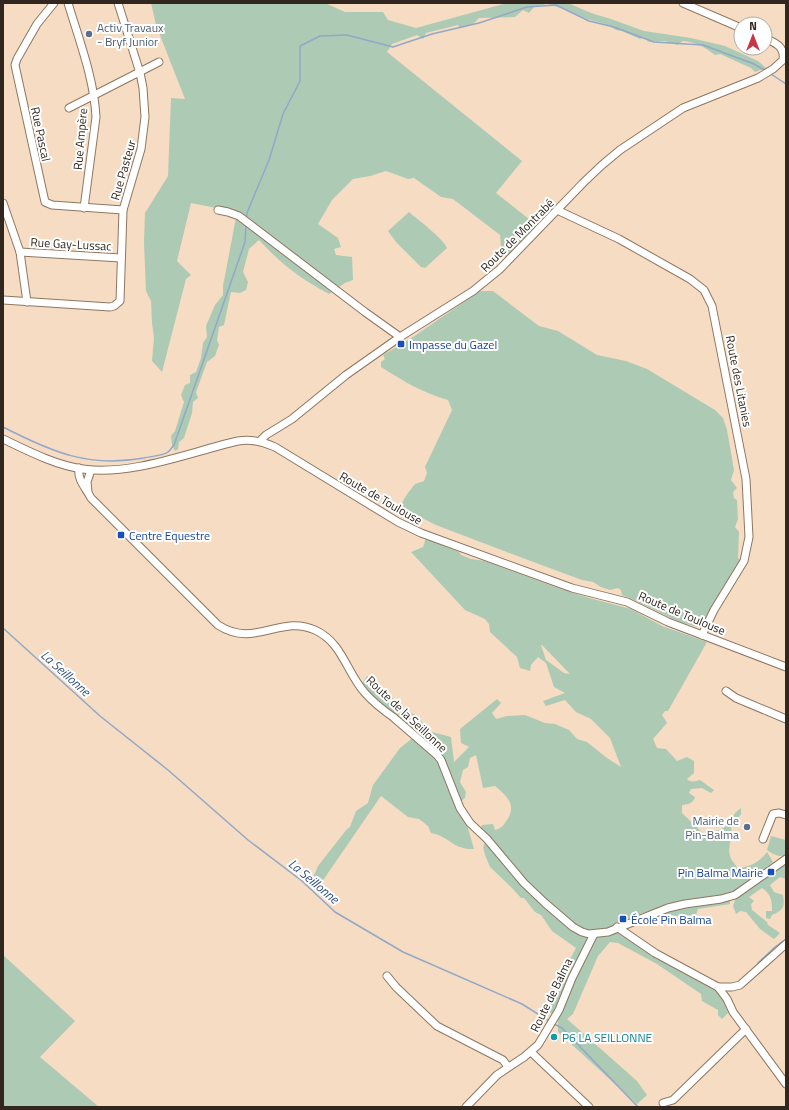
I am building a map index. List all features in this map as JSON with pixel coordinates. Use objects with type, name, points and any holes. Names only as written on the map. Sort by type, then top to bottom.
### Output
[{"type":"street","name":"Rue Pascal","points":[[54,3],[38,24],[15,65],[45,202],[52,205],[123,210]]},
{"type":"street","name":"Rue Ampère","points":[[68,3],[91,82],[96,117],[84,208]]},
{"type":"street","name":"Rue Pasteur","points":[[27,302],[110,307],[118,304],[120,296],[123,210],[144,137],[145,108],[140,73],[118,3]]},
{"type":"street","points":[[683,3],[733,25]]},
{"type":"street","name":"Route de Montrabé","points":[[260,441],[266,435],[292,419],[346,375],[400,337],[473,291],[488,279],[500,269],[602,164],[620,150],[683,108],[740,86],[766,74],[773,69],[783,60],[783,52],[780,46],[773,42]]},
{"type":"street","points":[[69,108],[159,62]]},
{"type":"street","points":[[3,203],[20,252],[27,302],[3,300]]},
{"type":"street","points":[[218,210],[234,214],[244,220],[400,337]]},
{"type":"street","name":"Route des Litanies","points":[[557,210],[619,239],[690,279],[704,290],[710,300],[715,315],[746,479],[748,537],[744,561],[714,610],[702,635]]},
{"type":"street","name":"Rue Gay-Lussac","points":[[20,252],[121,258]]},
{"type":"street","name":"Route de Toulouse","points":[[3,439],[47,459],[91,470],[135,467],[238,441],[260,441],[275,447],[317,474],[409,528],[572,588],[627,602],[668,622],[786,667]]},
{"type":"street","name":"Route de la Seillonne","points":[[79,468],[78,471],[81,481],[91,498],[211,619],[226,630],[233,633],[248,634],[283,627],[301,626],[316,630],[330,639],[338,649],[355,680],[366,694],[441,760],[460,808],[470,823],[487,839],[524,883],[545,903],[573,927],[582,932],[594,934]]},
{"type":"street","points":[[88,492],[88,482],[91,470]]},
{"type":"street","name":"Route de Toulouse","points":[[748,652],[786,672]]},
{"type":"street","points":[[726,691],[736,698],[786,719]]},
{"type":"street","points":[[763,839],[773,814],[779,813],[786,815]]},
{"type":"street","points":[[594,934],[608,932],[617,927],[668,908],[721,899],[735,895],[786,858]]},
{"type":"street","points":[[617,927],[655,953],[718,987],[727,998],[733,1012],[786,1084]]},
{"type":"street","name":"Route de Balma","points":[[466,1107],[490,1082],[508,1067],[521,1060],[538,1045],[550,1027],[594,934]]},
{"type":"street","points":[[718,987],[732,987],[740,985],[786,944]]},
{"type":"street","points":[[387,976],[396,987],[437,1026],[503,1060],[508,1067]]},
{"type":"street","points":[[727,998],[732,987]]},
{"type":"street","points":[[663,1103],[673,1100],[746,1029]]},
{"type":"street","points":[[531,1052],[589,1107]]},
{"type":"green space","points":[[151,3],[325,3],[345,12],[383,12],[388,20],[416,28],[507,3],[568,3],[591,13],[644,31],[691,38],[725,46],[733,50],[733,56],[747,56],[758,61],[766,68],[755,72],[751,68],[720,54],[715,55],[704,47],[693,43],[683,41],[677,45],[665,41],[649,42],[644,37],[640,39],[605,24],[547,4],[534,7],[529,13],[523,10],[515,17],[479,18],[473,24],[460,28],[458,25],[426,33],[423,39],[417,35],[392,44],[387,52],[522,161],[496,193],[539,227],[507,260],[501,247],[500,235],[453,199],[441,197],[414,178],[408,179],[386,171],[353,179],[332,200],[318,224],[338,238],[341,247],[334,249],[336,255],[352,257],[353,280],[345,283],[329,294],[309,283],[292,270],[259,240],[249,249],[243,272],[248,282],[246,290],[240,293],[231,292],[224,325],[219,327],[217,340],[219,345],[215,356],[207,362],[196,392],[198,398],[193,402],[192,413],[184,438],[179,442],[178,449],[175,451],[172,445],[171,436],[175,431],[184,402],[181,395],[185,385],[190,383],[190,375],[196,372],[201,358],[203,343],[207,337],[206,326],[215,305],[223,295],[223,286],[237,212],[191,203],[177,261],[191,275],[186,279],[162,372],[152,361],[154,338],[151,301],[146,291],[144,243],[145,213],[168,176],[171,98],[185,99],[156,25]]},
{"type":"green space","points":[[409,212],[435,234],[447,248],[425,268],[421,267],[396,242],[388,231]]},
{"type":"green space","points":[[480,291],[493,291],[539,326],[558,331],[597,355],[626,361],[647,369],[715,410],[723,418],[727,430],[734,470],[731,480],[737,488],[733,492],[734,498],[737,500],[738,519],[735,527],[739,532],[738,558],[741,560],[703,624],[698,627],[678,621],[622,595],[621,590],[618,588],[610,590],[601,587],[593,582],[582,580],[436,525],[412,513],[408,516],[402,514],[401,510],[403,502],[407,494],[415,484],[424,481],[427,473],[425,467],[452,410],[448,400],[413,386],[381,367],[381,362],[385,359],[383,355],[410,339]]},
{"type":"green space","points":[[426,538],[459,552],[461,555],[471,559],[485,561],[561,589],[631,609],[662,626],[707,642],[668,711],[665,711],[662,715],[667,723],[653,739],[657,748],[666,749],[677,761],[687,757],[694,761],[694,773],[687,779],[691,781],[700,780],[714,790],[711,793],[702,788],[691,789],[689,793],[695,797],[693,801],[682,805],[682,813],[704,834],[724,828],[736,812],[741,808],[741,814],[731,827],[729,853],[731,859],[737,867],[736,868],[753,864],[761,859],[767,852],[773,862],[767,867],[771,871],[786,861],[786,879],[780,877],[770,885],[774,892],[783,895],[784,905],[779,911],[772,915],[770,919],[766,918],[766,911],[772,911],[771,900],[769,895],[762,888],[749,897],[754,901],[751,904],[752,910],[767,922],[768,925],[780,933],[774,939],[760,929],[746,912],[740,911],[736,914],[733,906],[736,897],[743,894],[755,883],[716,899],[730,901],[730,904],[698,909],[696,915],[676,916],[653,910],[630,917],[626,928],[628,933],[720,988],[728,1013],[722,1019],[718,1015],[718,1010],[702,1001],[701,994],[657,964],[618,943],[610,942],[598,956],[573,1014],[567,1019],[637,1081],[647,1095],[637,1104],[558,1032],[558,1018],[549,1012],[548,1001],[576,948],[552,931],[541,915],[535,912],[524,898],[521,898],[490,867],[483,847],[488,837],[480,829],[482,825],[493,824],[495,830],[501,828],[510,815],[511,805],[507,797],[495,786],[483,788],[476,755],[470,758],[468,767],[463,770],[460,782],[466,792],[465,798],[455,806],[467,825],[474,849],[461,847],[431,833],[428,826],[419,819],[408,817],[381,796],[319,886],[312,880],[318,866],[350,827],[356,811],[368,803],[373,785],[400,748],[414,737],[407,726],[393,712],[373,700],[361,685],[367,676],[394,699],[398,705],[415,715],[432,732],[451,737],[454,762],[469,747],[461,743],[460,729],[497,699],[501,703],[492,713],[496,719],[507,716],[525,715],[545,723],[555,724],[569,730],[577,739],[587,742],[621,767],[610,738],[591,719],[576,712],[565,700],[546,706],[543,701],[565,693],[554,687],[546,663],[538,657],[531,665],[530,671],[520,668],[517,657],[490,632],[489,624],[485,619],[465,610],[411,552],[423,547]],"holes":[[[542,645],[570,674],[564,673],[546,660]]]},
{"type":"green space","points":[[771,836],[786,840],[786,855],[778,856],[767,850]]},
{"type":"green space","points":[[3,955],[75,1021],[40,1057],[99,1107],[3,1106]]},
{"type":"waterway","points":[[246,219],[247,213],[269,160],[283,114],[300,81],[300,46],[320,36],[347,35],[393,47],[432,34],[479,23],[527,7],[556,5],[589,21],[614,27],[654,42],[703,45],[754,64],[766,71]]},
{"type":"waterway","points":[[771,74],[786,84]]},
{"type":"waterway","points":[[3,427],[38,444],[71,456],[88,459],[124,461],[160,455],[169,451],[174,445],[245,242],[246,225]]},
{"type":"waterway","name":"La Seillonne","points":[[3,628],[100,716],[168,770],[248,840],[302,881],[335,912],[403,952],[522,1004],[549,1021]]},
{"type":"waterway","points":[[758,963],[786,939]]},
{"type":"waterway","name":"La Seillonne","points":[[554,1024],[562,1028],[638,1107]]},
{"type":"place","name":"Activ Travaux - Bryf Junior","points":[[89,34]]},
{"type":"place","name":"Impasse du Gazel","points":[[401,344]]},
{"type":"place","name":"Centre Equestre","points":[[121,535]]},
{"type":"place","name":"Mairie de Pin-Balma","points":[[747,827]]},
{"type":"place","name":"Pin Balma Mairie","points":[[771,872]]},
{"type":"place","name":"École Pin Balma","points":[[623,919]]},
{"type":"place","name":"P6 LA SEILLONNE","points":[[554,1037]]}]
